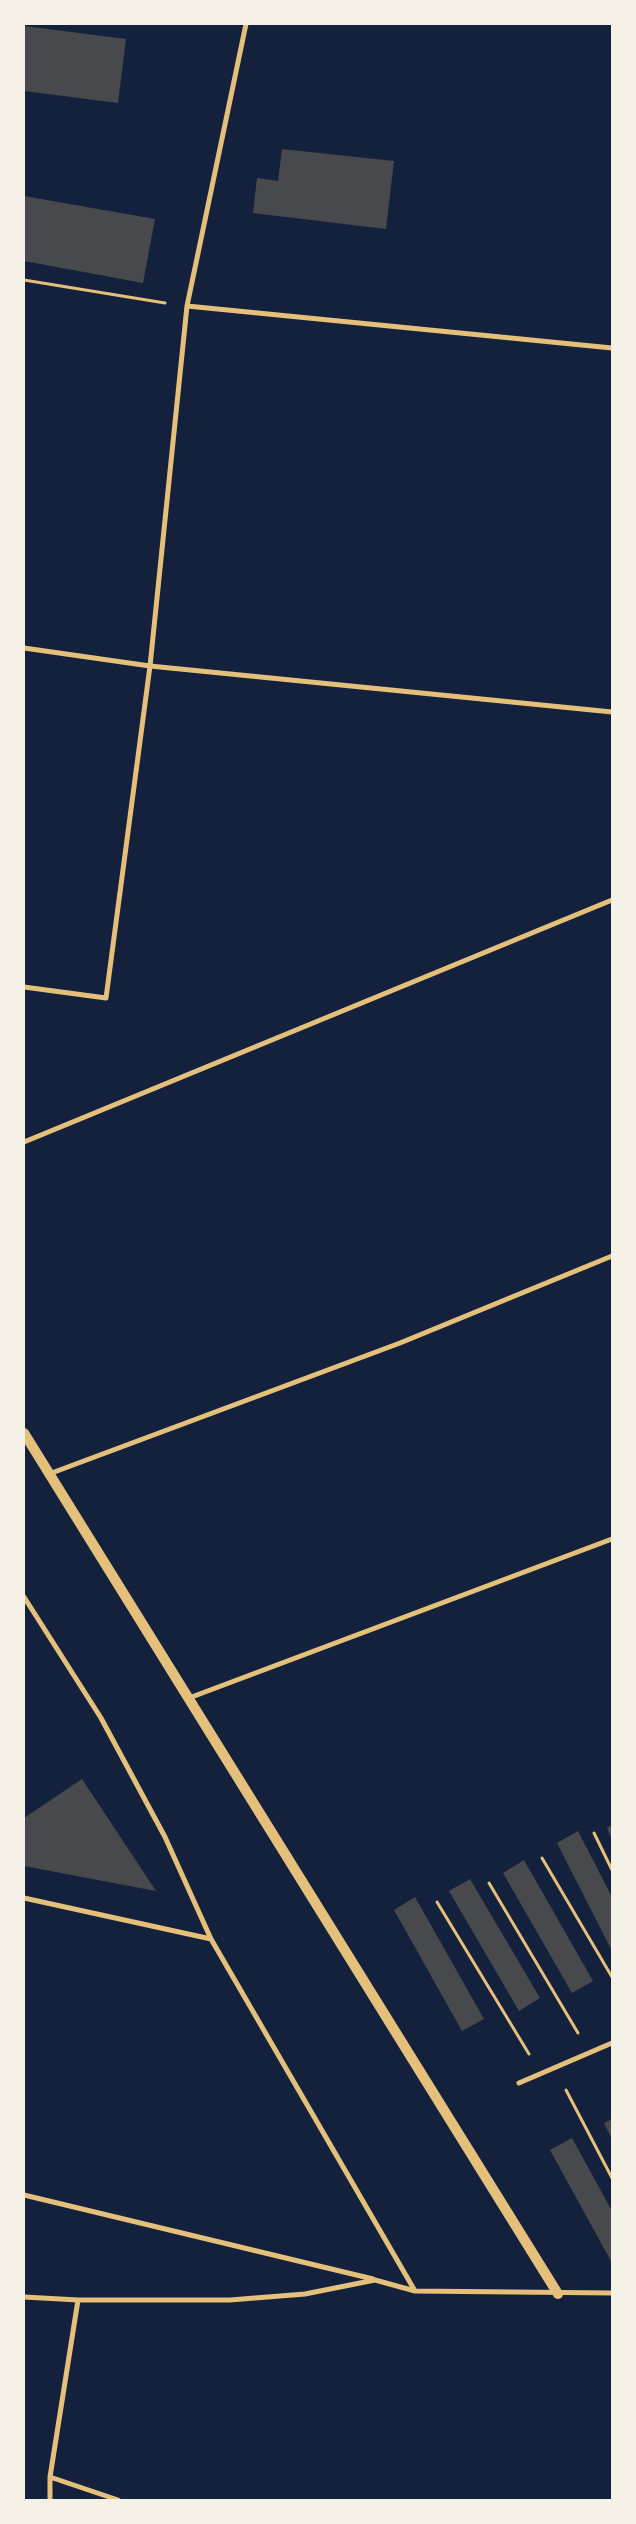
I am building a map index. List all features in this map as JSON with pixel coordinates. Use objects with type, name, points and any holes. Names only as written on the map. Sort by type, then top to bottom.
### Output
[{"type":"main road","points":[[24,1432],[558,2294]]},
{"type":"street","points":[[24,987],[106,998],[150,666],[188,306],[246,24]]},
{"type":"street","points":[[188,306],[612,348]]},
{"type":"street","points":[[24,648],[150,666],[612,712]]},
{"type":"street","points":[[24,1142],[612,900]]},
{"type":"street","points":[[49,1474],[400,1343],[612,1256]]},
{"type":"street","points":[[189,1698],[612,1539]]},
{"type":"street","points":[[24,1597],[100,1718],[165,1838],[211,1939],[415,2290]]},
{"type":"street","points":[[24,1898],[211,1939]]},
{"type":"street","points":[[519,2083],[612,2042]]},
{"type":"street","points":[[24,2195],[415,2290],[558,2294],[612,2293]]},
{"type":"street","points":[[24,2297],[78,2300],[230,2300],[305,2294],[375,2280]]},
{"type":"street","points":[[50,2500],[50,2477],[78,2300]]},
{"type":"street","points":[[50,2477],[118,2500]]},
{"type":"path","points":[[24,280],[188,306]]},
{"type":"path","points":[[594,1833],[612,1870]]},
{"type":"path","points":[[542,1858],[612,1977]]},
{"type":"path","points":[[489,1883],[589,2052]]},
{"type":"path","points":[[437,1902],[541,2074]]},
{"type":"path","points":[[554,2068],[612,2178]]},
{"type":"building","points":[[24,26],[126,39],[118,103],[24,91]]},
{"type":"building","points":[[282,149],[394,161],[386,229],[253,213],[257,178],[278,181]]},
{"type":"building","points":[[24,196],[155,219],[143,283],[24,261]]},
{"type":"building","points":[[82,1779],[156,1891],[24,1866],[24,1818]]},
{"type":"building","points":[[612,1825],[612,1840],[607,1828]]},
{"type":"building","points":[[578,1831],[612,1897],[612,1951],[557,1843]]},
{"type":"building","points":[[524,1860],[593,1981],[572,1993],[503,1873]]},
{"type":"building","points":[[470,1879],[540,1998],[519,2011],[449,1891]]},
{"type":"building","points":[[415,1897],[484,2019],[462,2031],[394,1910]]},
{"type":"building","points":[[612,2119],[612,2139],[604,2123]]},
{"type":"building","points":[[572,2138],[612,2211],[612,2263],[550,2150]]}]
